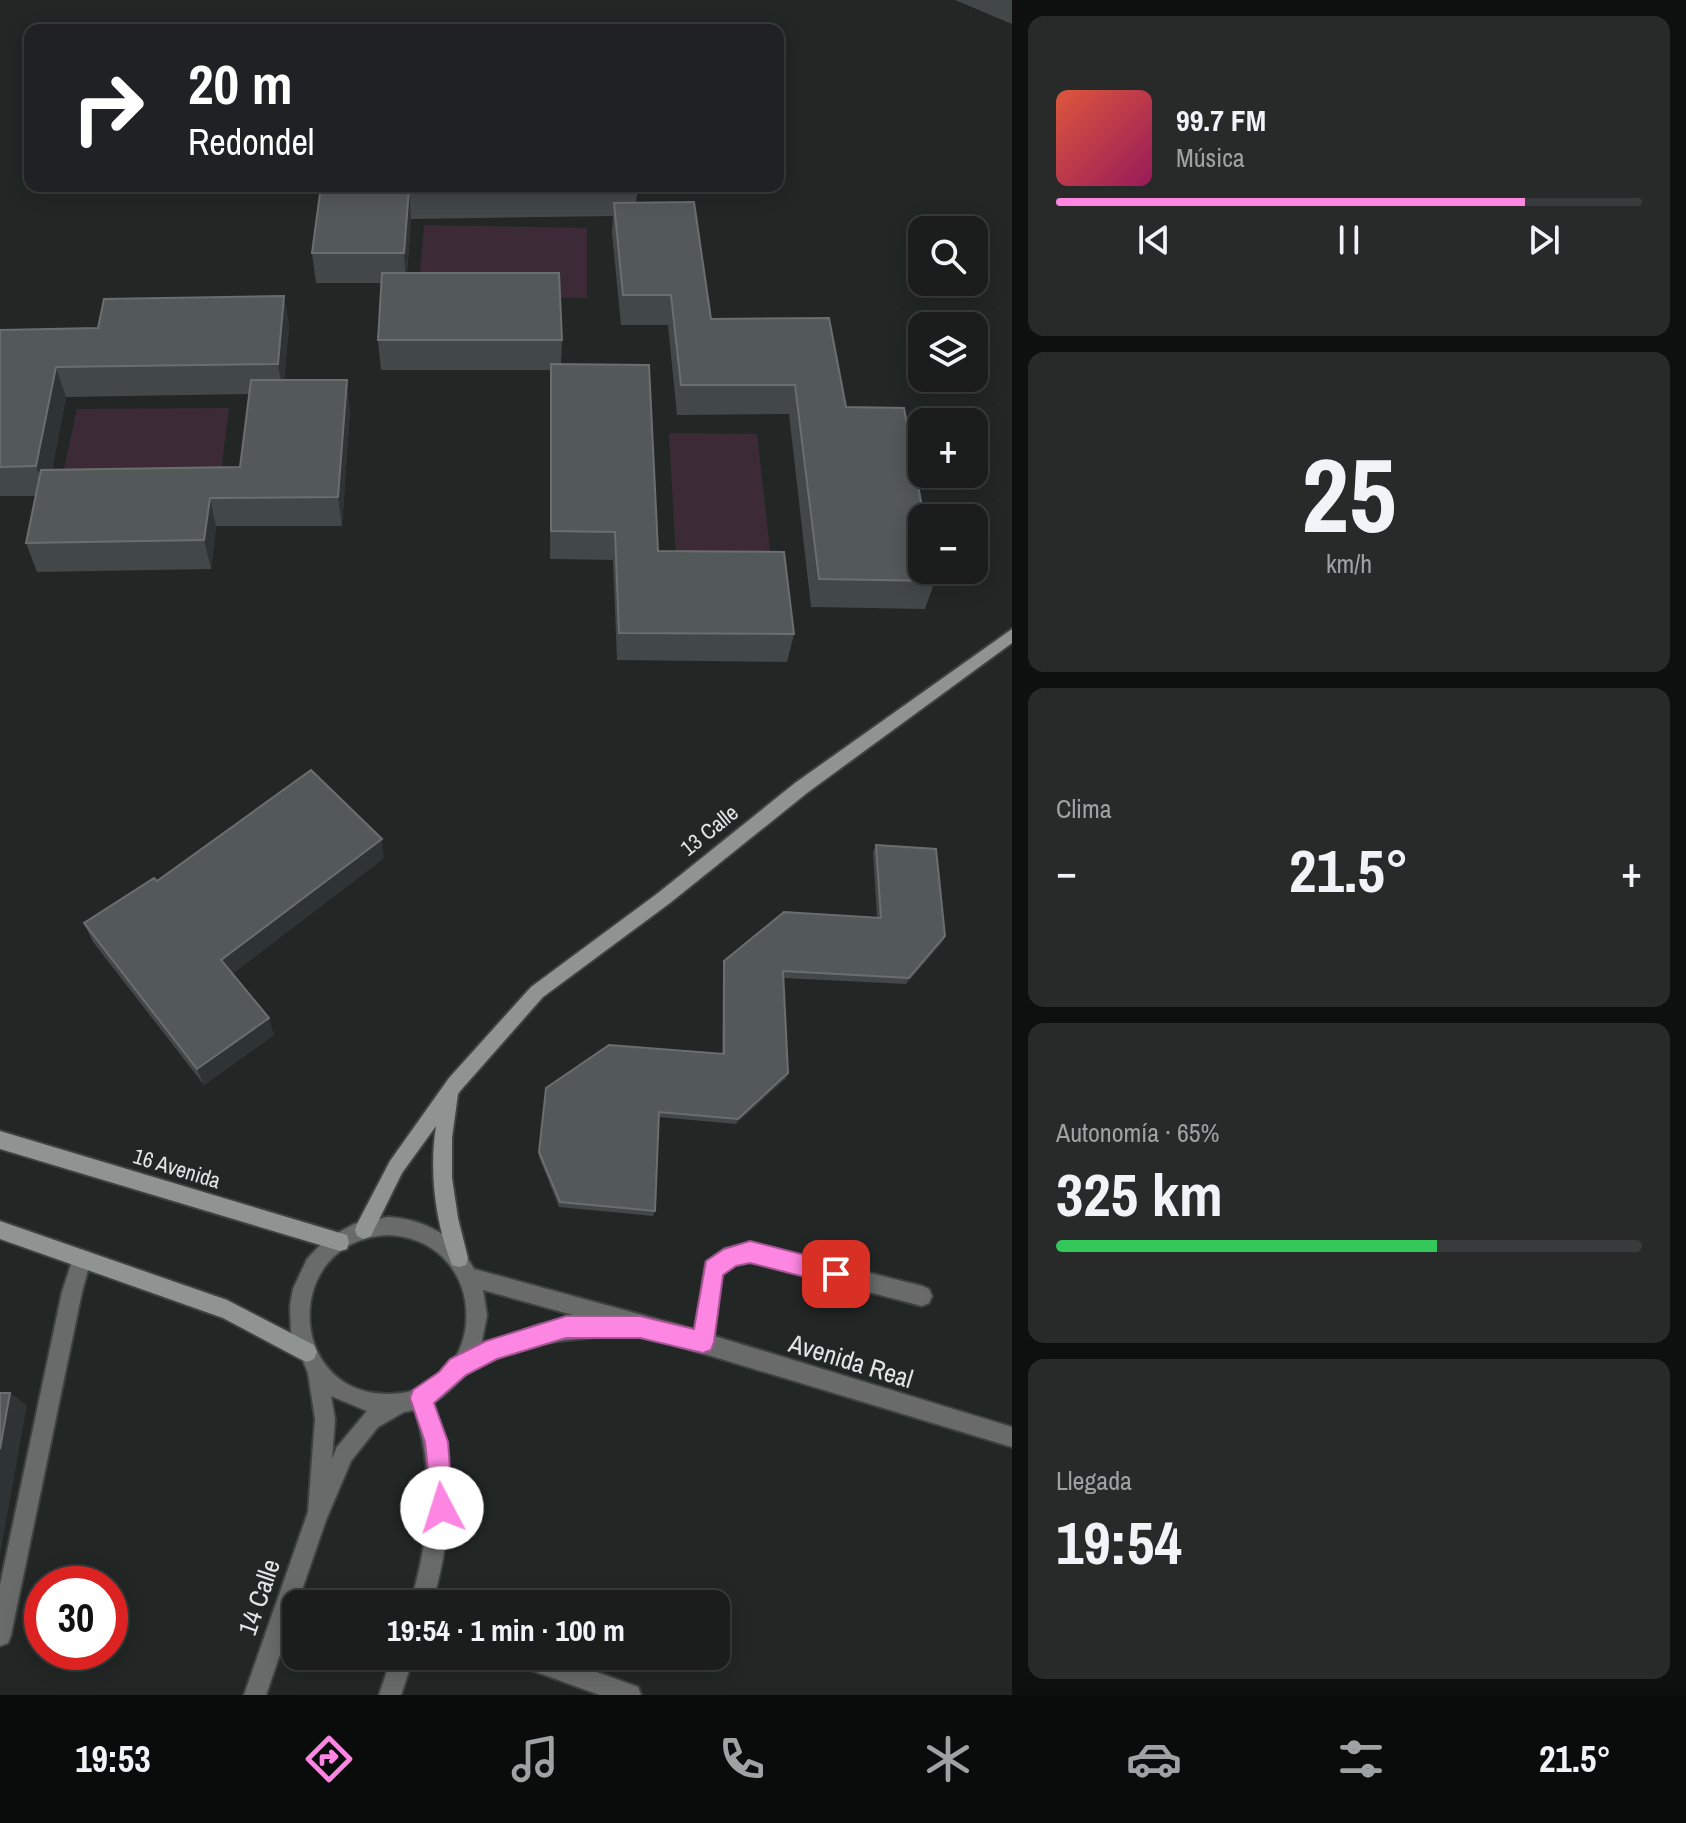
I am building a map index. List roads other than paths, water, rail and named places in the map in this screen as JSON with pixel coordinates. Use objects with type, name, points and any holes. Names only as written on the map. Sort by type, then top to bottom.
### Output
[{"type":"street","name":"13 Calle","points":[[364,1230],[396,1167],[455,1084],[537,992],[664,898],[801,788],[1012,635]]},
{"type":"street","name":"13 Calle","points":[[455,1084],[446,1114],[441,1178],[447,1218],[459,1258]]},
{"type":"street","name":"16 Avenida","points":[[0,1140],[340,1242]]},
{"type":"street","points":[[384,1225],[426,1232],[459,1258],[476,1298],[476,1323],[470,1346],[458,1367],[447,1380],[413,1401],[386,1406],[348,1397],[318,1373],[300,1330],[303,1297],[317,1266],[340,1242],[364,1230],[384,1225]]},
{"type":"street","points":[[0,1230],[227,1310],[307,1352]]},
{"type":"street","points":[[703,1342],[713,1269],[731,1256],[750,1252],[922,1296]]},
{"type":"street","points":[[0,1635],[72,1292],[82,1259]]},
{"type":"street","name":"Avenida Real","points":[[469,1277],[703,1342],[1012,1437]]},
{"type":"street","name":"Avenida Real","points":[[458,1367],[493,1349],[566,1327],[640,1327],[675,1334]]},
{"type":"street","name":"14 Calle","points":[[316,1518],[325,1419],[318,1373]]},
{"type":"street","points":[[413,1401],[436,1442],[442,1508],[425,1590]]},
{"type":"street","name":"14 Calle","points":[[255,1695],[316,1518],[344,1454],[357,1433],[379,1415],[413,1401]]},
{"type":"street","points":[[390,1695],[398,1670]]},
{"type":"street","points":[[561,1670],[630,1695]]}]
